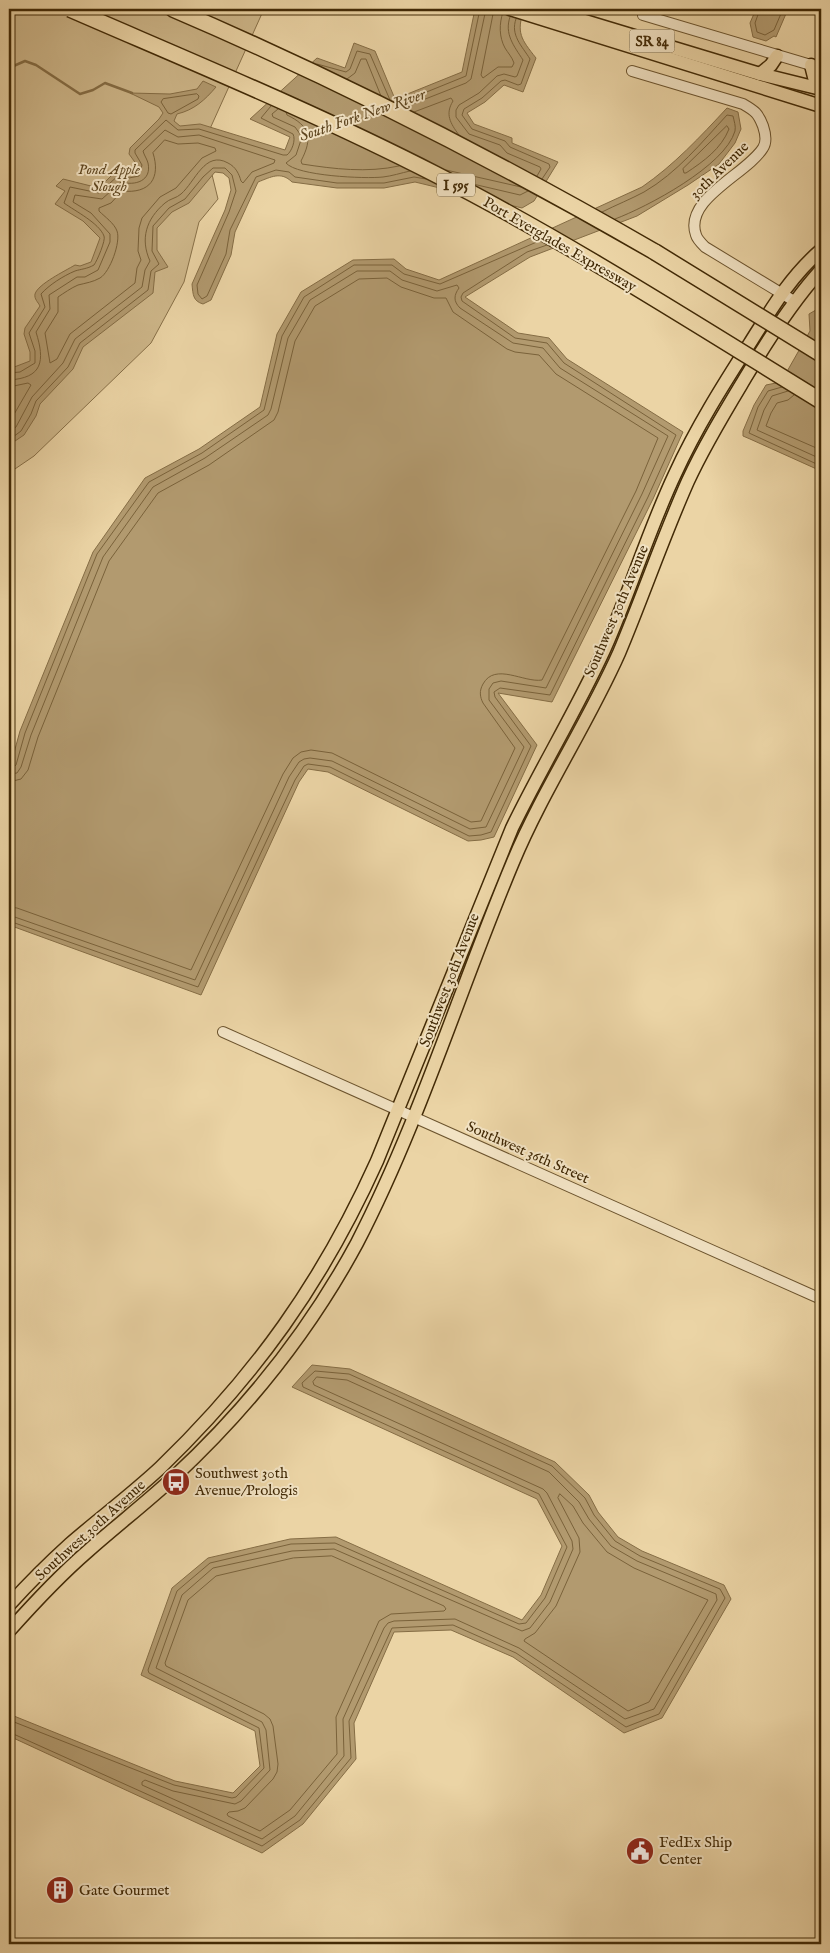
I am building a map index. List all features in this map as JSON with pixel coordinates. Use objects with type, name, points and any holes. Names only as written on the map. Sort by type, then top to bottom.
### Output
[{"type":"highway","name":"Port Everglades Expressway","points":[[70,9],[316,117],[435,174],[557,241],[821,401]]},
{"type":"highway","name":"I 595","points":[[173,9],[336,82],[463,145],[563,199],[655,252],[821,354]]},
{"type":"highway","points":[[655,252],[821,344]]},
{"type":"main road","name":"SR 84","points":[[510,9],[542,13],[760,74],[821,88]]},
{"type":"main road","name":"SR 84","points":[[542,13],[821,106]]},
{"type":"main road","points":[[760,74],[771,66],[777,56]]},
{"type":"main road","points":[[816,67],[815,81],[821,88]]},
{"type":"main road","name":"Southwest 30th Avenue","points":[[9,1605],[70,1544],[171,1456],[219,1407],[250,1371],[294,1313],[334,1249],[365,1188],[398,1110],[500,854],[524,802],[571,718],[605,648],[674,474],[715,398],[781,293],[798,272],[821,250]]},
{"type":"main road","name":"Southwest 30th Avenue","points":[[9,1631],[77,1560],[175,1476],[211,1441],[250,1398],[277,1365],[310,1319],[355,1246],[414,1117],[515,858],[539,805],[607,678],[693,470],[716,426],[794,301],[821,270]]},
{"type":"main road","points":[[482,901],[495,907]]},
{"type":"street","points":[[644,9],[643,15],[816,67]]},
{"type":"street","name":"30th Avenue","points":[[632,71],[743,104],[758,114],[765,132],[764,147],[706,199],[695,214],[696,235],[705,247],[794,301]]},
{"type":"street","name":"Southwest 36th Street","points":[[223,1032],[821,1299]]},
{"type":"green space","name":"Pond Apple Slough","points":[[9,9],[264,9],[204,142],[218,199],[199,222],[184,282],[151,343],[34,456],[9,473]]},
{"type":"water","name":"South Fork New River","points":[[475,9],[524,9],[520,24],[521,35],[536,58],[523,92],[504,85],[485,102],[467,113],[474,124],[512,138],[512,143],[558,162],[534,201],[522,208],[415,182],[384,188],[337,188],[292,182],[280,176],[272,177],[258,182],[235,232],[231,255],[211,300],[203,304],[194,297],[192,284],[225,210],[231,190],[229,178],[223,173],[215,172],[189,203],[172,212],[157,228],[157,250],[168,267],[155,272],[153,293],[83,347],[73,369],[40,404],[36,416],[24,435],[9,445],[9,369],[30,361],[30,352],[24,334],[25,328],[40,306],[35,294],[41,286],[59,274],[75,265],[80,266],[91,262],[100,238],[83,221],[55,204],[65,191],[56,186],[63,179],[99,188],[120,167],[129,173],[137,172],[137,165],[129,154],[130,148],[163,113],[159,107],[130,93],[170,94],[197,89],[203,81],[216,87],[199,104],[177,114],[174,121],[180,126],[200,124],[285,150],[290,137],[250,119],[317,58],[345,68],[354,43],[375,51],[395,99],[462,72]]},
{"type":"water","points":[[756,9],[788,9],[776,37],[774,36],[766,41],[753,37],[750,23]]},
{"type":"water","points":[[727,108],[738,112],[741,129],[735,143],[719,164],[637,216],[530,257],[465,297],[518,333],[549,338],[567,359],[683,432],[653,499],[552,702],[498,693],[537,745],[494,837],[468,841],[328,772],[308,769],[299,782],[201,995],[9,925],[9,771],[20,731],[93,552],[145,478],[199,449],[260,407],[277,334],[301,292],[353,260],[394,259],[406,269],[439,280],[642,187],[676,160]]},
{"type":"water","points":[[821,307],[821,471],[743,436],[743,431],[754,405],[766,385],[781,382],[810,331],[809,314]]},
{"type":"water","points":[[312,1365],[350,1369],[555,1462],[589,1495],[598,1512],[618,1537],[642,1551],[724,1585],[731,1599],[662,1718],[624,1733],[513,1657],[451,1630],[394,1632],[354,1723],[356,1759],[303,1824],[262,1853],[9,1736],[9,1714],[175,1781],[233,1793],[260,1766],[255,1731],[141,1675],[172,1588],[208,1558],[290,1539],[336,1537],[522,1620],[541,1595],[562,1546],[537,1499],[292,1387]]},
{"type":"waterway","points":[[9,68],[25,61],[36,65],[80,94],[93,90],[105,83],[132,93]]},
{"type":"place","name":"Southwest 30th Avenue/Prologis","points":[[176,1482]]},
{"type":"place","name":"FedEx Ship Center","points":[[640,1851]]},
{"type":"place","name":"Gate Gourmet","points":[[60,1890]]}]
